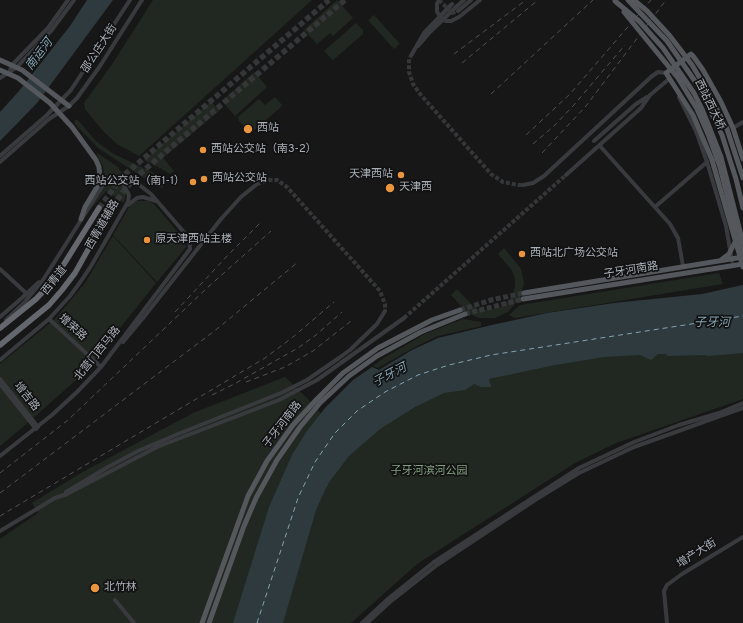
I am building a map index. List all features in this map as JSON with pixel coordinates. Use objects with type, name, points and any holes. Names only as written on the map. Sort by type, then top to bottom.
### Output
[{"type":"highway","name":"西青道","points":[[0,327],[36,299],[50,284],[99,208]]},
{"type":"highway","name":"西青道","points":[[0,346],[49,305],[62,290],[75,273],[108,214]]},
{"type":"main road","points":[[614,0],[678,78],[696,109],[708,134],[720,167],[743,257]]},
{"type":"main road","name":"西站西大桥","points":[[614,0],[639,21],[663,48],[690,88],[702,109],[721,157],[743,243]]},
{"type":"main road","name":"西站西大桥","points":[[628,0],[667,41],[699,87],[722,135],[736,179],[743,208]]},
{"type":"main road","points":[[634,0],[652,15],[692,65],[727,129],[743,178]]},
{"type":"main road","points":[[743,159],[733,128],[713,86],[693,56],[690,54],[666,73],[693,116],[710,161],[743,266]]},
{"type":"main road","points":[[0,60],[29,74],[69,106]]},
{"type":"main road","points":[[0,70],[23,81],[46,99],[72,127],[96,160],[100,174],[97,186],[88,201],[81,219]]},
{"type":"main road","points":[[716,262],[724,258],[731,251],[735,243],[737,233]]},
{"type":"main road","name":"子牙河南路","points":[[524,293],[743,257]]},
{"type":"main road","name":"子牙河南路","points":[[523,299],[733,266],[743,266]]},
{"type":"main road","name":"子牙河南路","points":[[202,623],[248,496],[267,462],[293,425],[343,373],[378,348],[432,320],[460,310]]},
{"type":"main road","name":"子牙河南路","points":[[208,623],[256,498],[277,460],[315,409],[340,384],[358,369],[378,356],[421,332],[465,314]]},
{"type":"street","points":[[0,78],[8,74],[48,28],[68,0]]},
{"type":"street","points":[[14,66],[51,30],[74,0]]},
{"type":"street","name":"邵公庄大街","points":[[0,156],[55,108],[62,100],[83,74],[130,0]]},
{"type":"street","name":"邵公庄大街","points":[[0,162],[49,119],[69,106],[77,98],[142,0]]},
{"type":"street","points":[[439,0],[437,4],[437,12],[443,20],[447,21],[451,21],[459,17],[480,0]]},
{"type":"street","points":[[456,0],[424,33],[412,54],[430,32],[464,0]]},
{"type":"street","points":[[458,11],[471,0]]},
{"type":"street","points":[[523,185],[540,179],[549,172],[651,77],[658,72],[666,73]]},
{"type":"street","points":[[594,141],[636,104],[650,95],[669,79]]},
{"type":"street","points":[[566,175],[642,108],[650,95]]},
{"type":"street","points":[[733,128],[743,122]]},
{"type":"street","points":[[600,146],[670,224],[678,238],[683,266]]},
{"type":"street","points":[[655,207],[710,161],[726,226],[733,266]]},
{"type":"street","points":[[116,180],[125,180],[138,184],[158,202]]},
{"type":"street","name":"西青道辅路","points":[[0,360],[49,319],[70,296],[81,281],[126,206],[129,198],[128,191],[123,184],[116,180],[108,182],[102,187],[51,268]]},
{"type":"street","points":[[107,360],[143,318],[221,219],[241,197],[257,184]]},
{"type":"street","points":[[126,206],[131,201],[140,198],[149,198],[158,202]]},
{"type":"street","name":"北营门西马路","points":[[0,456],[37,428],[77,392],[101,367],[188,252],[190,246],[189,238],[158,202]]},
{"type":"street","points":[[0,327],[36,290],[51,268]]},
{"type":"street","points":[[0,317],[27,294],[51,268]]},
{"type":"street","points":[[0,269],[27,294]]},
{"type":"street","points":[[0,531],[108,467],[138,451],[281,393],[307,380],[350,350],[377,324],[385,311]]},
{"type":"street","points":[[55,498],[67,494],[157,447],[279,400],[317,380],[404,318]]},
{"type":"street","name":"增荣路","points":[[49,319],[101,367]]},
{"type":"street","name":"增吉路","points":[[0,379],[37,428]]},
{"type":"street","name":"增吉路","points":[[0,384],[37,428]]},
{"type":"street","points":[[362,623],[389,598],[434,562],[579,468],[634,442],[679,425],[719,413],[743,403]]},
{"type":"street","points":[[367,623],[402,592],[437,565],[535,500],[579,473],[634,447],[743,408]]},
{"type":"street","name":"增产大街","points":[[667,623],[664,591],[667,585],[682,574],[743,537]]},
{"type":"street","points":[[116,600],[134,623]]},
{"type":"green space","points":[[153,0],[312,0],[139,156],[117,144],[103,131],[85,109],[84,103],[111,66]]},
{"type":"green space","points":[[337,0],[353,18],[333,36],[330,33],[317,44],[304,30]]},
{"type":"green space","points":[[374,15],[400,44],[394,49],[368,20]]},
{"type":"green space","points":[[356,23],[363,30],[363,34],[333,60],[324,51]]},
{"type":"green space","points":[[254,72],[267,87],[235,116],[222,101]]},
{"type":"green space","points":[[275,97],[282,105],[281,107],[252,132],[249,132],[239,121],[238,117],[259,99],[265,105]]},
{"type":"green space","points":[[211,101],[219,111],[163,158],[174,171],[170,174],[144,160]]},
{"type":"green space","points":[[75,120],[78,120],[96,141],[112,153],[164,178],[166,181],[162,188],[158,187],[98,148],[74,123]]},
{"type":"green space","points":[[97,153],[118,167],[125,177],[113,175],[104,178],[103,166]]},
{"type":"green space","points":[[114,183],[121,185],[126,193],[124,203],[106,191],[89,211],[105,187]]},
{"type":"green space","points":[[137,201],[148,201],[154,204],[185,241],[186,247],[157,282],[113,235],[131,204]]},
{"type":"green space","points":[[113,236],[156,283],[84,373],[0,446],[0,364],[55,319],[85,283]]},
{"type":"green space","points":[[504,248],[521,269],[524,283],[520,298],[508,312],[495,318],[479,318],[468,313],[451,295],[457,289],[473,306],[478,309],[490,310],[501,307],[510,299],[515,286],[515,278],[511,269],[498,254]]},
{"type":"green space","points":[[719,273],[723,284],[515,318],[509,315],[520,305]]},
{"type":"green space","points":[[463,319],[481,322],[481,326],[438,336],[378,368],[373,366],[425,334]]},
{"type":"green space","name":"子牙河滨河公园","points":[[743,340],[743,399],[616,443],[575,463],[417,564],[351,623],[276,623],[316,493],[385,416],[524,360]]},
{"type":"green space","name":"北竹林","points":[[285,377],[325,418],[237,623],[0,623],[0,539],[38,513],[32,503],[81,473],[193,413]]},
{"type":"water","points":[[87,0],[113,0],[37,103],[0,141],[0,112],[19,91],[70,26]]},
{"type":"water","name":"子牙河","points":[[743,285],[743,353],[708,356],[667,356],[666,354],[658,354],[651,360],[640,355],[604,357],[555,365],[489,379],[491,387],[481,387],[474,384],[465,390],[444,393],[415,407],[380,429],[349,456],[325,490],[316,510],[283,623],[233,623],[269,507],[292,455],[307,431],[325,408],[353,380],[372,367],[379,370],[412,350],[438,338],[492,325],[547,313],[614,303],[702,294]]},
{"type":"ferry route","points":[[257,623],[298,498],[315,462],[335,433],[357,411],[385,392],[418,375],[449,365],[491,355],[743,316]]},
{"type":"tunnel","points":[[99,208],[123,176],[329,0]]},
{"type":"tunnel","points":[[108,214],[124,190],[143,171],[345,0]]},
{"type":"tunnel","points":[[439,0],[452,13],[458,11]]},
{"type":"tunnel","points":[[412,54],[409,59],[409,72],[413,84],[420,94],[491,174],[503,182],[523,185]]},
{"type":"tunnel","points":[[404,318],[566,175]]},
{"type":"tunnel","points":[[257,184],[270,180],[277,180],[287,187],[380,291],[385,304],[385,311]]},
{"type":"tunnel","points":[[460,310],[491,300],[524,293]]},
{"type":"tunnel","points":[[465,314],[523,299]]},
{"type":"railway","points":[[454,54],[526,0]]},
{"type":"railway","points":[[462,63],[538,0]]},
{"type":"railway","points":[[491,94],[593,0]]},
{"type":"railway","points":[[526,135],[570,94],[651,0]]},
{"type":"railway","points":[[542,153],[586,106],[666,0]]},
{"type":"railway","points":[[533,144],[554,126],[573,106],[625,45]]},
{"type":"railway","points":[[175,312],[262,221]]},
{"type":"railway","points":[[0,473],[68,420],[207,288],[271,231]]},
{"type":"railway","points":[[0,493],[217,329],[298,262]]},
{"type":"railway","points":[[0,516],[265,358],[293,337],[334,302]]},
{"type":"railway","points":[[212,395],[298,348],[316,335],[342,312]]},
{"type":"railway","points":[[246,382],[285,367],[313,351],[351,321]]},
{"type":"place","name":"西站","points":[[248,129]]},
{"type":"place","name":"西站公交站（南3-2）","points":[[203,150]]},
{"type":"place","name":"天津西站","points":[[401,175]]},
{"type":"place","name":"西站公交站","points":[[204,179]]},
{"type":"place","name":"西站公交站（南1-1）","points":[[193,182]]},
{"type":"place","name":"天津西","points":[[390,188]]},
{"type":"place","name":"原天津西站主楼","points":[[147,240]]},
{"type":"place","name":"西站北广场公交站","points":[[522,254]]},
{"type":"place","name":"北竹林","points":[[95,588]]},
{"type":"water label","name":"南运河","points":[[40,55]]}]
